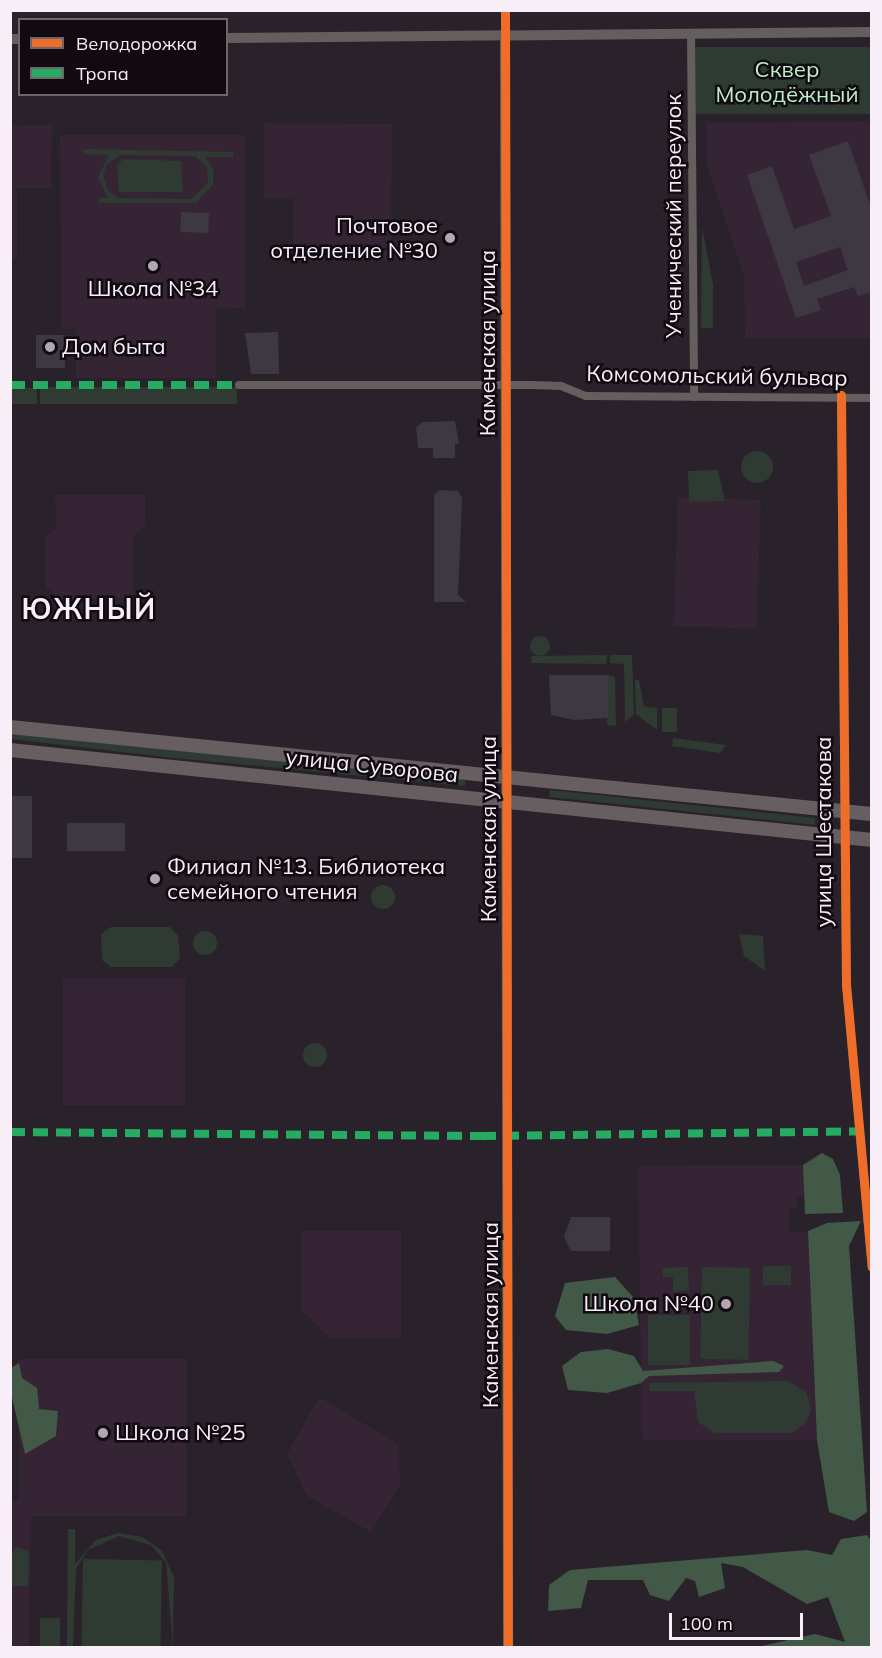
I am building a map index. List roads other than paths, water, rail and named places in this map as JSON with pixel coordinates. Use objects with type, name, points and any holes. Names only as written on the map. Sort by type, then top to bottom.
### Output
[{"type":"main road","name":"улица Суворова","points":[[10,727],[872,814]]},
{"type":"main road","name":"улица Суворова","points":[[10,750],[872,840]]},
{"type":"street","name":"Каменская улица","points":[[505,10],[508,1647]]},
{"type":"street","points":[[228,38],[872,32]]},
{"type":"street","name":"Ученический переулок","points":[[691,34],[694,397]]},
{"type":"street","name":"Комсомольский бульвар","points":[[239,385],[561,386],[586,396],[841,395],[872,398]]},
{"type":"street","name":"улица Шестакова","points":[[841,395],[846,984],[872,1267]]},
{"type":"place","name":"Почтовое отделение №30","points":[[450,238]]},
{"type":"place","name":"Школа №34","points":[[153,266]]},
{"type":"place","name":"Дом быта","points":[[50,347]]},
{"type":"place","name":"Филиал №13. Библиотека семейного чтения","points":[[155,879]]},
{"type":"place","name":"Школа №40","points":[[726,1304]]},
{"type":"place","name":"Школа №25","points":[[103,1433]]},
{"type":"district","name":"ЮЖНЫЙ","points":[[89,609]]},
{"type":"park label","name":"Сквер Молодёжный","points":[[787,82]]}]
